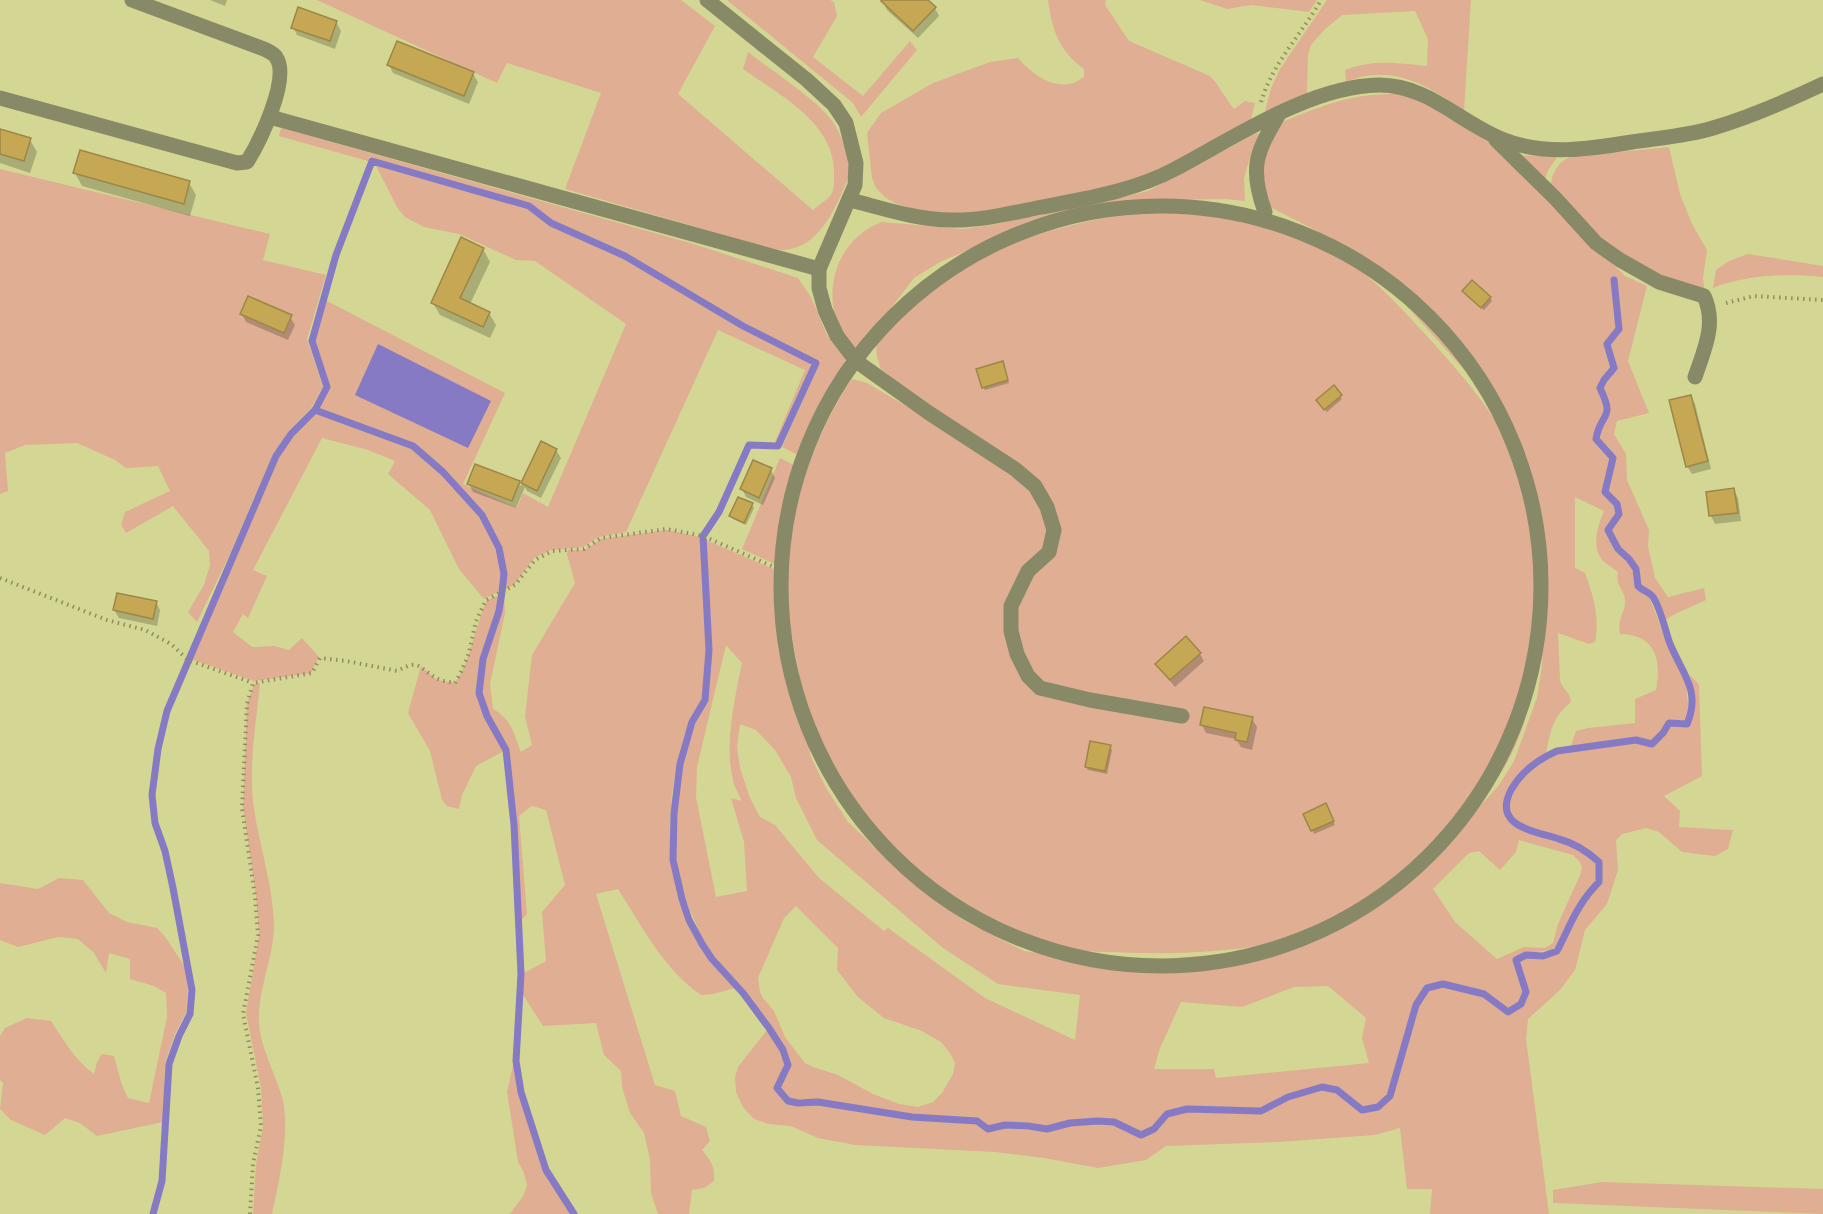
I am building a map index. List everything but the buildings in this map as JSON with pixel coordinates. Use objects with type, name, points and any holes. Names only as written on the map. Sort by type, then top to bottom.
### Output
[{"type":"street","points":[[0,98],[237,163],[247,162],[270,117],[279,81],[280,66],[275,55],[132,0]]},
{"type":"street","points":[[707,0],[807,80],[834,105],[846,123],[856,163],[855,185],[819,269],[819,288],[825,310],[837,336],[856,361],[928,413],[1015,469],[1035,486],[1047,507],[1054,530],[1049,552],[1028,571],[1011,606],[1011,631],[1017,654],[1028,676],[1040,688],[1090,700],[1182,716]]},
{"type":"street","points":[[850,200],[910,214],[950,220],[989,218],[1145,184],[1279,114],[1318,98],[1379,85],[1408,89],[1437,100],[1492,135],[1516,144],[1554,150],[1593,149],[1710,129],[1776,106],[1823,84]]},
{"type":"street","points":[[1264,212],[1258,192],[1257,160],[1261,144],[1279,114]]},
{"type":"street","points":[[270,117],[819,269]]},
{"type":"street","points":[[1492,135],[1596,243],[1620,260],[1659,282],[1704,296],[1709,306],[1711,326],[1695,377]]},
{"type":"street","points":[[1207,203],[1245,207],[1264,212],[1280,216],[1316,233],[1391,293],[1476,387],[1497,416],[1513,446],[1528,487],[1541,537],[1543,602],[1540,665],[1534,698],[1512,760],[1497,784],[1474,810],[1365,908],[1334,928],[1265,948],[1164,956],[1063,953],[1025,948],[964,918],[891,858],[850,820],[828,786],[813,756],[786,622],[781,570],[782,525],[813,444],[834,399],[856,361],[915,282],[941,266],[983,248],[1040,230],[1117,212],[1170,204],[1207,203]]},
{"type":"path","points":[[1254,126],[1265,87],[1274,69],[1295,42],[1321,0]]},
{"type":"path","points":[[1709,306],[1754,296],[1823,300]]},
{"type":"path","points":[[0,578],[107,620],[144,630],[171,644],[188,660],[253,683],[312,673],[320,658],[398,671],[409,664],[421,665],[437,680],[455,683],[469,653],[476,621],[486,600],[515,585],[535,561],[552,551],[584,549],[601,538],[668,529],[703,536],[781,570]]},
{"type":"path","points":[[250,1214],[253,1164],[261,1126],[258,1088],[243,1014],[258,935],[255,896],[242,808],[247,704],[253,683]]},
{"type":"shaded area","points":[[317,0],[681,0],[715,26],[678,94],[813,210],[832,193],[834,172],[832,154],[825,138],[802,111],[743,69],[748,52],[805,95],[833,122],[846,151],[849,164],[847,180],[832,213],[820,231],[804,244],[784,250],[766,247],[565,189],[601,93],[507,63],[497,83]]},
{"type":"shaded area","points":[[727,0],[830,0],[834,2],[837,16],[813,57],[863,96],[910,41],[917,50],[861,117],[853,103]]},
{"type":"shaded area","points":[[1048,0],[1106,0],[1105,5],[1129,41],[1210,76],[1234,109],[1245,101],[1255,103],[1250,123],[1145,178],[988,213],[924,212],[897,204],[886,198],[876,188],[872,178],[867,133],[881,113],[933,83],[990,62],[1018,58],[1032,72],[1057,84],[1075,82],[1084,77],[1084,69],[1068,55],[1058,39]]},
{"type":"shaded area","points":[[1200,0],[1317,0],[1309,12],[1251,5],[1227,9]]},
{"type":"shaded area","points":[[1327,0],[1471,0],[1464,111],[1422,85],[1399,77],[1371,75],[1346,81],[1345,70],[1366,64],[1427,66],[1428,39],[1415,11],[1342,15],[1311,45],[1308,55],[1307,94],[1265,112],[1271,88],[1280,69]]},
{"type":"shaded area","points":[[1402,94],[1436,107],[1490,142],[1625,276],[1647,286],[1628,361],[1649,413],[1617,421],[1614,434],[1626,454],[1627,480],[1649,530],[1648,546],[1655,578],[1668,597],[1704,588],[1706,600],[1664,621],[1655,595],[1641,585],[1639,568],[1620,548],[1612,530],[1622,515],[1619,503],[1608,491],[1616,457],[1599,438],[1610,411],[1603,388],[1617,368],[1611,344],[1622,330],[1617,280],[1614,277],[1612,280],[1616,328],[1605,343],[1611,367],[1597,388],[1603,411],[1593,440],[1610,459],[1602,493],[1614,505],[1616,513],[1605,530],[1615,551],[1634,570],[1636,588],[1650,599],[1670,650],[1685,677],[1689,712],[1685,721],[1667,720],[1661,731],[1651,741],[1636,738],[1571,746],[1576,731],[1635,723],[1635,699],[1656,690],[1658,679],[1656,659],[1648,644],[1632,635],[1620,634],[1625,600],[1618,581],[1618,572],[1602,560],[1596,542],[1604,511],[1575,497],[1575,568],[1585,573],[1593,598],[1597,624],[1595,642],[1589,644],[1558,633],[1560,680],[1571,702],[1556,719],[1546,753],[1517,777],[1506,796],[1504,808],[1506,817],[1520,829],[1566,844],[1597,863],[1596,880],[1578,904],[1554,948],[1524,954],[1513,959],[1523,992],[1519,1002],[1508,1009],[1486,991],[1443,981],[1426,985],[1414,1004],[1387,1094],[1377,1105],[1363,1107],[1338,1087],[1322,1085],[1287,1094],[1260,1108],[1187,1106],[1165,1112],[1152,1127],[1141,1132],[1115,1119],[1070,1121],[1047,1126],[1004,1122],[989,1126],[978,1119],[913,1114],[818,1099],[789,1099],[780,1088],[791,1065],[785,1049],[745,991],[714,958],[704,943],[685,898],[676,860],[676,813],[683,764],[695,723],[707,701],[712,650],[706,540],[778,571],[783,623],[811,757],[826,788],[848,822],[880,852],[963,920],[1024,951],[1062,956],[1164,959],[1266,950],[1335,930],[1367,911],[1475,812],[1499,785],[1514,761],[1537,698],[1542,665],[1545,602],[1543,537],[1527,476],[1515,445],[1499,415],[1478,385],[1393,291],[1317,231],[1270,207],[1261,166],[1277,126],[1284,121],[1342,100]],"holes":[[[726,645],[742,663],[732,719],[730,762],[736,788],[742,801],[731,798],[744,842],[747,891],[716,897],[696,797],[697,767]],[[740,724],[756,730],[775,750],[791,777],[796,798],[817,840],[943,948],[998,984],[1080,995],[1075,1040],[985,998],[888,928],[884,931],[819,878],[775,825],[760,817],[750,798],[740,768],[737,747]],[[1519,840],[1573,855],[1582,868],[1558,924],[1553,943],[1545,948],[1524,947],[1497,959],[1455,922],[1433,889],[1469,853],[1479,851],[1500,870],[1516,852]],[[796,906],[838,948],[837,970],[858,997],[884,1018],[922,1031],[941,1042],[955,1063],[953,1074],[942,1093],[933,1102],[918,1107],[899,1104],[873,1094],[838,1075],[813,1067],[805,1063],[785,1037],[774,1011],[760,992],[758,978],[784,918]],[[1328,986],[1366,1018],[1362,1038],[1369,1063],[1216,1078],[1214,1069],[1154,1069],[1160,1048],[1181,1002],[1242,1007],[1294,987]]]},
{"type":"shaded area","points":[[281,128],[694,244],[798,278],[811,297],[827,335],[845,359],[843,372],[804,458],[782,447],[820,362],[745,323],[625,252],[552,220],[531,204],[370,157],[368,161],[279,136]]},
{"type":"shaded area","points":[[1259,133],[1244,179],[1245,201],[1161,200],[1038,227],[980,245],[940,262],[914,278],[856,354],[843,338],[833,301],[833,285],[837,268],[844,253],[854,240],[866,230],[882,222],[962,229],[992,225],[1116,199],[1148,191]]},
{"type":"shaded area","points":[[1669,147],[1680,194],[1692,224],[1707,250],[1703,278],[1705,294],[1620,257],[1550,188],[1555,170],[1569,157]]},
{"type":"shaded area","points":[[1518,155],[1557,157],[1547,172],[1545,182]]},
{"type":"shaded area","points":[[374,162],[528,208],[550,224],[624,257],[742,328],[814,365],[777,444],[774,444],[805,370],[718,330],[626,532],[599,537],[583,547],[551,550],[534,558],[514,585],[503,590],[506,575],[500,547],[484,514],[444,470],[413,444],[318,410],[328,387],[314,339],[325,300],[505,393],[463,484],[517,508],[523,493],[548,507],[626,324],[535,261],[516,260],[459,234],[424,227],[405,217],[398,209]]},
{"type":"shaded area","points":[[0,169],[270,234],[263,260],[326,275],[307,339],[323,387],[311,408],[288,432],[272,456],[229,556],[197,622],[188,612],[204,585],[210,565],[209,551],[173,506],[126,533],[121,525],[125,512],[170,491],[158,466],[126,468],[115,460],[77,443],[25,445],[5,453],[8,491],[0,494]]},
{"type":"shaded area","points":[[1207,206],[1236,209],[1284,221],[1306,232],[1347,259],[1419,327],[1491,414],[1516,460],[1535,528],[1540,598],[1536,663],[1529,704],[1507,762],[1486,793],[1452,828],[1370,899],[1353,913],[1334,924],[1290,940],[1214,951],[1107,952],[1026,945],[991,930],[977,921],[908,869],[855,818],[832,789],[823,773],[811,737],[787,606],[784,550],[787,520],[811,457],[836,404],[852,379],[867,383],[962,439],[1031,489],[1049,530],[1045,549],[1007,605],[1024,679],[1091,694],[1043,683],[1032,673],[1016,630],[1016,607],[1032,574],[1054,554],[1052,505],[881,369],[877,343],[893,315],[914,287],[940,269],[964,258],[1014,241],[1085,222],[1134,213]]},
{"type":"shaded area","points":[[1748,254],[1823,266],[1823,277],[1767,276],[1739,280],[1713,288],[1716,270],[1729,261]]},
{"type":"shaded area","points":[[378,344],[491,401],[468,448],[355,395]]},
{"type":"shaded area","points":[[317,413],[412,447],[442,474],[480,517],[497,550],[503,575],[500,591],[484,599],[459,569],[430,510],[388,474],[395,461],[368,450],[322,438],[253,570],[267,576],[248,618],[243,614],[233,632],[252,647],[274,646],[289,650],[302,638],[319,657],[311,673],[254,681],[191,659],[278,457],[293,435]]},
{"type":"shaded area","points":[[780,458],[802,469],[788,497],[779,526],[777,565],[742,549]]},
{"type":"shaded area","points":[[667,530],[701,537],[707,638],[702,697],[684,737],[675,772],[670,823],[674,875],[679,900],[700,947],[735,988],[701,995],[688,985],[665,960],[618,889],[596,894],[655,1085],[675,1091],[681,1116],[706,1127],[710,1141],[702,1150],[712,1164],[714,1181],[704,1188],[692,1190],[689,1214],[658,1214],[651,1193],[650,1160],[644,1133],[630,1113],[622,1087],[621,1071],[604,1055],[596,1023],[543,1026],[520,990],[522,974],[546,961],[542,912],[565,885],[546,810],[532,806],[519,816],[527,914],[520,922],[515,825],[512,815],[507,750],[488,716],[480,693],[484,660],[504,594],[505,613],[490,684],[493,709],[508,722],[521,752],[532,745],[525,716],[532,655],[575,583],[567,554],[568,550],[584,550],[601,539]]},
{"type":"shaded area","points":[[500,595],[477,685],[483,710],[504,751],[476,766],[462,795],[459,809],[447,806],[442,800],[430,751],[408,713],[421,666],[437,680],[455,683],[469,653],[487,600]]},
{"type":"shaded area","points":[[1690,675],[1699,685],[1702,776],[1664,796],[1680,811],[1679,827],[1733,830],[1728,849],[1715,856],[1682,852],[1659,832],[1646,828],[1622,834],[1616,840],[1618,870],[1607,904],[1585,930],[1575,970],[1560,990],[1528,1019],[1526,1039],[1549,1214],[1430,1214],[1432,1189],[1407,1189],[1400,1128],[1375,1135],[1278,1142],[1166,1146],[1146,1160],[1098,1168],[995,1152],[855,1145],[818,1138],[791,1126],[768,1124],[754,1119],[743,1107],[736,1092],[735,1077],[738,1067],[767,1030],[785,1065],[774,1089],[786,1104],[817,1105],[912,1120],[976,1124],[988,1132],[1005,1128],[1047,1132],[1071,1126],[1098,1124],[1113,1125],[1141,1138],[1156,1131],[1169,1117],[1188,1112],[1262,1114],[1289,1099],[1322,1090],[1335,1092],[1362,1112],[1380,1110],[1392,1097],[1419,1006],[1429,990],[1443,987],[1483,997],[1508,1016],[1523,1006],[1529,993],[1520,961],[1556,954],[1564,944],[1576,916],[1601,883],[1602,861],[1591,851],[1561,836],[1525,827],[1512,817],[1509,805],[1514,791],[1525,775],[1537,765],[1558,754],[1636,743],[1653,747],[1666,735],[1670,725],[1688,726],[1693,713],[1694,701]]},
{"type":"shaded area","points":[[260,683],[253,746],[252,793],[271,896],[274,925],[260,999],[259,1024],[265,1052],[282,1097],[285,1124],[283,1156],[272,1214],[253,1214],[256,1164],[263,1126],[261,1088],[246,1013],[259,935],[256,896],[243,807],[247,704],[254,684]]},
{"type":"shaded area","points":[[59,878],[83,880],[109,913],[127,922],[157,928],[185,967],[188,990],[186,1013],[175,1034],[165,1063],[163,1122],[97,1136],[80,1123],[65,1118],[45,1135],[11,1120],[0,1109],[3,1083],[0,1080],[0,1036],[5,1028],[27,1018],[51,1021],[75,1056],[94,1074],[102,1054],[114,1056],[128,1098],[149,1103],[167,1017],[166,993],[154,986],[130,979],[130,959],[109,953],[106,973],[94,953],[78,939],[58,937],[18,947],[0,940],[0,883],[38,889]]},
{"type":"shaded area","points":[[514,1061],[522,1101],[534,1141],[551,1179],[572,1214],[510,1214],[523,1196],[527,1185],[518,1162],[507,1092]]},
{"type":"shaded area","points":[[1602,1182],[1823,1189],[1823,1214],[1553,1203],[1553,1190]]},
{"type":"waterway","points":[[315,410],[327,387],[312,341],[336,255],[372,161],[529,206],[551,223],[625,256],[743,326],[816,363],[778,446],[749,445],[719,512],[703,536],[709,650],[705,700],[692,722],[680,764],[674,813],[673,860],[689,920],[712,959],[743,993],[783,1050],[788,1065],[777,1088],[788,1101],[818,1102],[912,1117],[977,1121],[988,1129],[1005,1125],[1047,1129],[1070,1123],[1114,1122],[1141,1135],[1154,1129],[1167,1114],[1187,1109],[1261,1111],[1288,1097],[1322,1087],[1337,1090],[1362,1110],[1378,1107],[1390,1096],[1416,1005],[1427,988],[1443,984],[1484,994],[1508,1012],[1521,1004],[1526,992],[1516,960],[1526,955],[1543,956],[1557,951],[1580,906],[1599,882],[1599,862],[1575,845],[1528,830],[1512,820],[1507,812],[1511,790],[1531,767],[1557,751],[1636,740],[1652,744],[1669,723],[1687,724],[1691,712],[1691,690],[1669,641],[1656,601],[1638,586],[1636,569],[1618,549],[1608,530],[1619,514],[1617,504],[1605,492],[1613,458],[1596,439],[1607,412],[1600,388],[1614,368],[1607,344],[1619,329],[1614,280]]},
{"type":"waterway","points":[[153,1214],[162,1181],[169,1064],[190,1014],[192,990],[165,851],[155,823],[152,795],[158,749],[167,711],[276,456],[291,434],[315,410],[413,446],[443,472],[482,515],[499,548],[504,574],[502,592],[499,611],[483,659],[479,693],[487,716],[506,750],[514,825],[521,974],[516,1061],[521,1092],[546,1170],[574,1214]]}]
